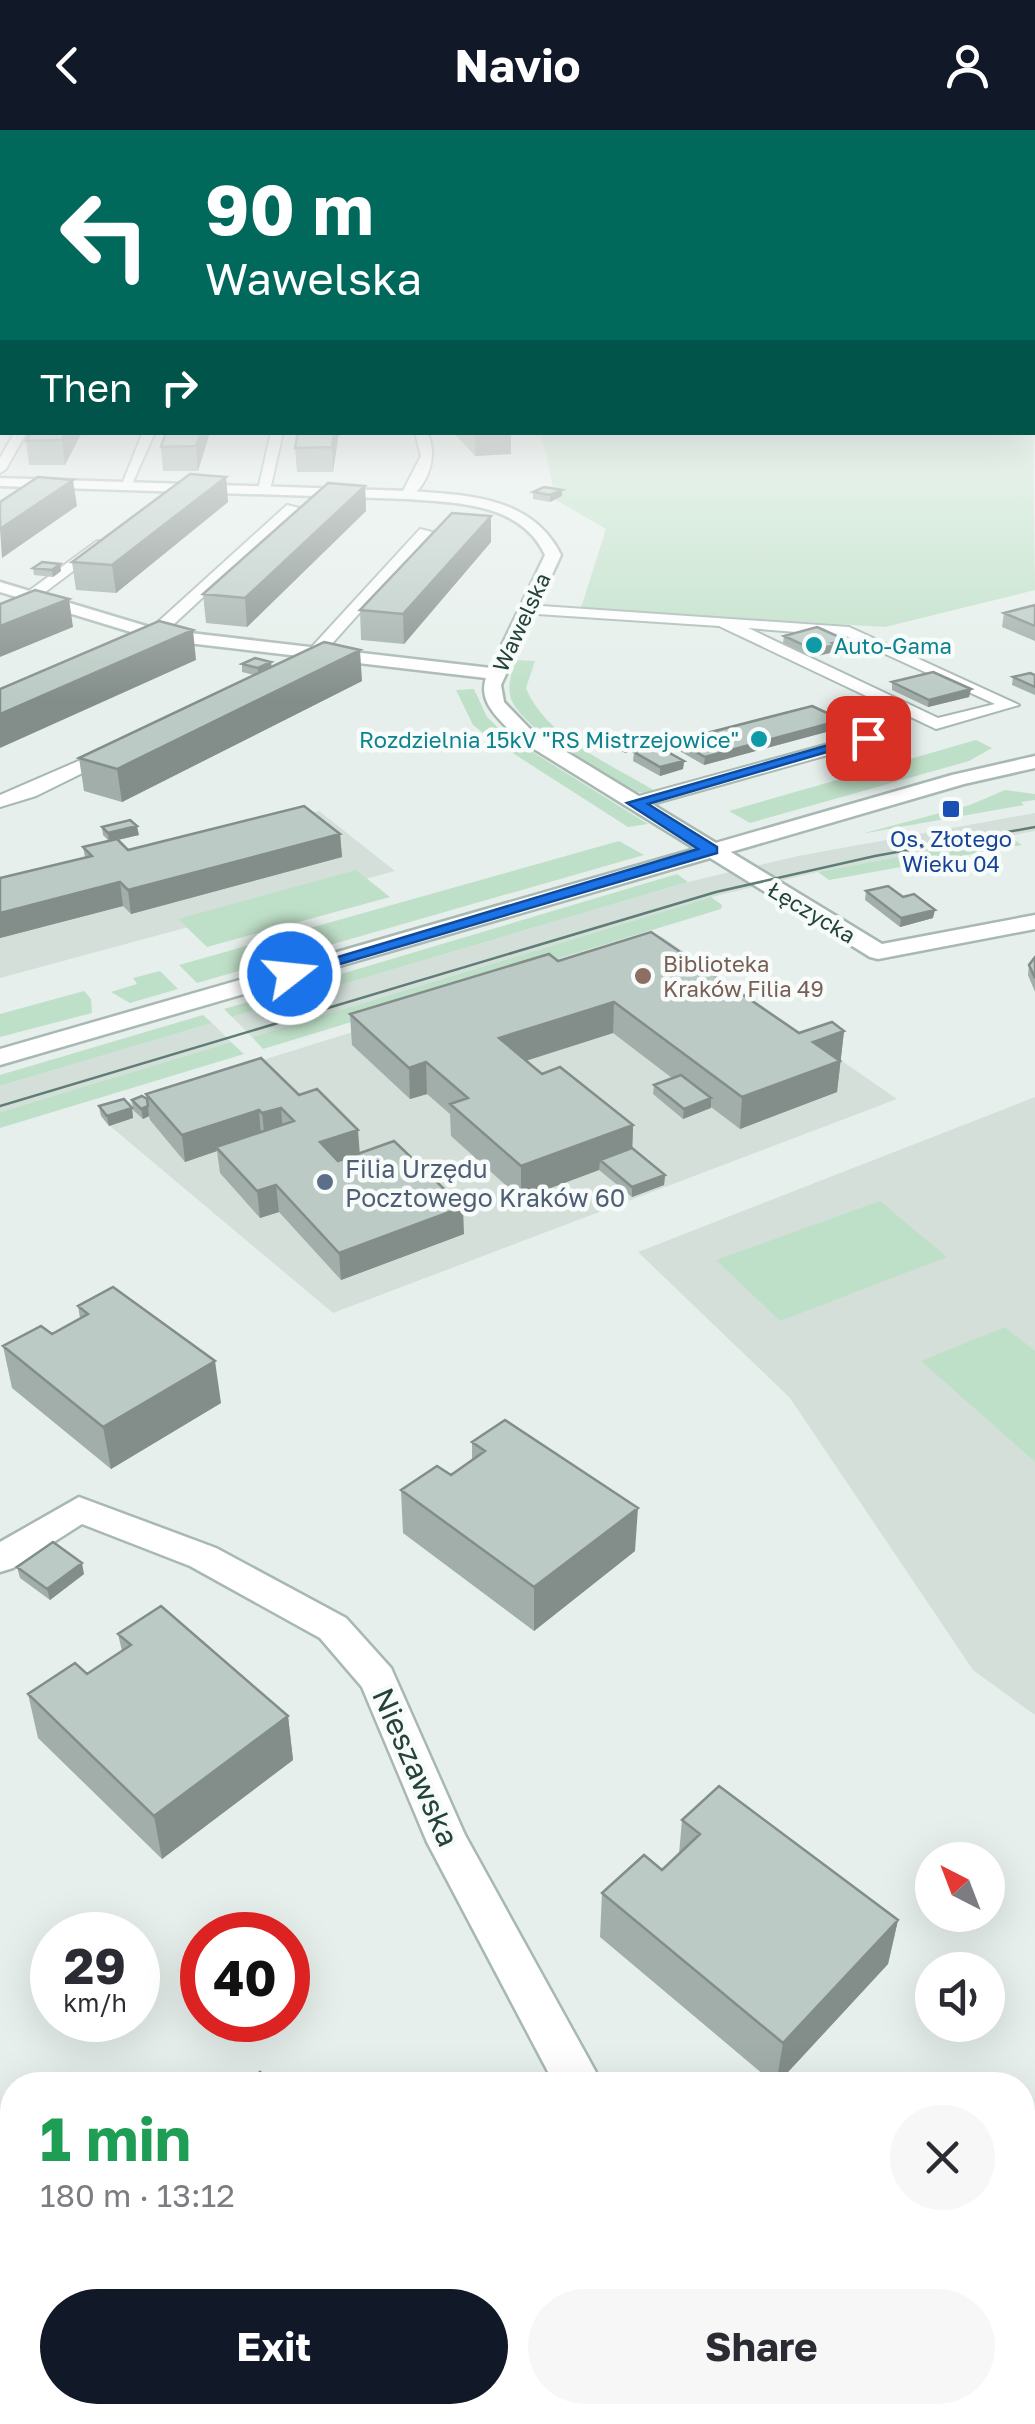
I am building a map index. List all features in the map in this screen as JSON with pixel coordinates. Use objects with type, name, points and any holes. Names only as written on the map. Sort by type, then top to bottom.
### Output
[{"type":"street","name":"Wawelska","points":[[196,487],[408,495],[494,508],[542,529],[554,555],[496,674],[492,685],[495,703],[526,736],[712,850]]},
{"type":"street","points":[[0,587],[154,634],[496,674]]},
{"type":"street","points":[[1000,768],[1035,753]]},
{"type":"street","points":[[0,1057],[712,850],[1000,768],[1035,762]]},
{"type":"street","name":"Łęczycka","points":[[712,850],[878,952],[1035,922]]},
{"type":"street","name":"Nieszawska","points":[[0,1558],[79,1509],[204,1558],[334,1628],[378,1679],[448,1842],[573,2072]]},
{"type":"lane","points":[[408,495],[412,487]]},
{"type":"lane","points":[[126,646],[154,634],[292,508]]},
{"type":"lane","points":[[14,610],[36,598],[122,529]]},
{"type":"lane","points":[[286,667],[314,654],[425,532]]},
{"type":"lane","points":[[526,610],[724,623],[849,632],[1011,706],[936,724],[724,623]]},
{"type":"lane","points":[[635,803],[868,738]]},
{"type":"lane","points":[[0,801],[29,792],[132,742]]},
{"type":"shaded area","points":[[319,811],[395,871],[0,978],[0,892]]},
{"type":"shaded area","points":[[1035,813],[1035,831],[818,872],[711,897],[252,1037],[232,1017],[688,882],[798,856]]},
{"type":"shaded area","points":[[661,936],[897,1099],[333,1313],[110,1126],[99,1111]]},
{"type":"shaded area","points":[[212,1023],[231,1042],[0,1112],[0,1086]]},
{"type":"shaded area","points":[[1035,1097],[1035,1715],[973,1670],[790,1398],[638,1252]]},
{"type":"green space","points":[[553,487],[1034,487],[1035,590],[885,627],[581,608],[606,529],[556,500]]},
{"type":"green space","points":[[516,660],[535,661],[526,688],[535,705],[564,736],[657,792],[637,792],[620,785],[569,754],[523,717],[510,694]]},
{"type":"green space","points":[[474,689],[487,717],[509,738],[497,744],[473,725],[456,690]]},
{"type":"green space","points":[[976,740],[992,748],[969,761],[750,823],[729,811]]},
{"type":"green space","points":[[531,751],[648,824],[628,827],[511,752]]},
{"type":"green space","points":[[1005,790],[1035,794],[1035,800],[861,834],[970,805]]},
{"type":"green space","points":[[1009,836],[1022,845],[829,880],[818,872]]},
{"type":"green space","points":[[619,841],[644,855],[197,983],[179,965]]},
{"type":"green space","points":[[356,870],[390,897],[207,947],[178,919]]},
{"type":"green space","points":[[677,874],[688,882],[232,1017],[224,1009]]},
{"type":"green space","points":[[711,897],[722,905],[721,909],[263,1049],[252,1037]]},
{"type":"green space","points":[[160,971],[178,989],[130,1003],[111,992],[137,984],[133,978]]},
{"type":"green space","points":[[84,991],[91,999],[92,1013],[0,1037],[0,1014]]},
{"type":"green space","points":[[203,1015],[212,1023],[0,1086],[0,1075]]},
{"type":"green space","points":[[231,1042],[244,1054],[0,1128],[0,1112]]},
{"type":"green space","points":[[880,1201],[947,1257],[780,1321],[716,1260]]},
{"type":"green space","points":[[1005,1327],[1035,1351],[1035,1462],[921,1361]]},
{"type":"building","points":[[23,487],[62,487],[0,529],[0,502]]},
{"type":"building","points":[[172,487],[213,487],[112,565],[72,562]]},
{"type":"building","points":[[323,487],[364,487],[245,598],[203,594]]},
{"type":"building","points":[[544,487],[562,490],[550,495],[533,492]]},
{"type":"building","points":[[452,513],[491,516],[403,614],[360,610]]},
{"type":"building","points":[[42,562],[60,564],[52,570],[33,568]]},
{"type":"building","points":[[35,590],[69,599],[0,626],[0,604]]},
{"type":"building","points":[[1035,605],[1035,626],[1004,613]]},
{"type":"building","points":[[159,621],[193,630],[0,714],[0,689]]},
{"type":"building","points":[[817,627],[846,640],[814,650],[784,636]]},
{"type":"building","points":[[324,642],[360,650],[117,769],[79,758]]},
{"type":"building","points":[[255,658],[271,662],[258,668],[242,664]]},
{"type":"building","points":[[933,672],[971,689],[929,700],[892,682]]},
{"type":"building","points":[[1035,675],[1035,687],[1013,677]]},
{"type":"building","name":"Rozdzielnia 15kV \"RS Mistrzejowice\"","points":[[812,706],[842,720],[705,757],[676,741]]},
{"type":"building","points":[[630,733],[643,740],[625,744],[613,737]]},
{"type":"building","points":[[657,746],[684,761],[660,767],[634,752]]},
{"type":"building","points":[[304,806],[340,834],[128,890],[120,882],[0,913],[0,878],[92,856],[83,847],[117,839],[128,850]]},
{"type":"building","points":[[130,820],[137,826],[108,833],[102,827]]},
{"type":"building","points":[[888,886],[903,897],[914,894],[935,910],[901,918],[866,891]]},
{"type":"building","points":[[651,932],[799,1033],[832,1022],[844,1031],[813,1042],[840,1061],[742,1097],[614,1002],[499,1038],[542,1074],[560,1067],[633,1125],[521,1166],[450,1104],[468,1098],[426,1062],[409,1068],[350,1014],[549,954],[558,961]]},
{"type":"building","points":[[1035,957],[1035,978],[1029,965]]},
{"type":"building","points":[[261,1058],[299,1095],[317,1089],[358,1130],[320,1142],[338,1161],[394,1141],[463,1207],[339,1253],[276,1185],[257,1191],[216,1147],[294,1121],[281,1108],[262,1113],[259,1110],[182,1135],[146,1094]]},
{"type":"building","points":[[681,1075],[711,1098],[684,1109],[654,1085]]},
{"type":"building","points":[[142,1096],[148,1106],[141,1109],[132,1100]]},
{"type":"building","points":[[124,1099],[132,1108],[107,1116],[99,1106]]},
{"type":"building","points":[[632,1148],[665,1175],[632,1187],[600,1160]]},
{"type":"building","points":[[113,1287],[215,1361],[103,1427],[3,1346],[41,1326],[52,1334],[88,1314],[78,1306]]},
{"type":"building","points":[[505,1420],[638,1508],[534,1587],[401,1490],[437,1466],[451,1475],[485,1451],[472,1442]]},
{"type":"building","points":[[53,1542],[82,1563],[47,1589],[17,1567]]},
{"type":"building","points":[[161,1606],[288,1716],[154,1816],[28,1694],[75,1663],[87,1674],[131,1645],[118,1634]]},
{"type":"building","points":[[719,1786],[898,1920],[783,2043],[602,1893],[644,1855],[662,1870],[700,1834],[682,1820]]},
{"type":"tram line","points":[[0,1106],[716,892],[875,856],[1035,827]]},
{"type":"place","name":"Auto-Gama","points":[[814,645]]},
{"type":"place","name":"Rozdzielnia 15kV \"RS Mistrzejowice\"","points":[[759,739]]},
{"type":"place","name":"Os. Złotego Wieku 04","points":[[951,809]]},
{"type":"place","name":"Biblioteka Kraków Filia 49","points":[[643,976]]},
{"type":"place","name":"Filia Urzędu Pocztowego Kraków 60","points":[[325,1182]]},
{"type":"route","points":[[290,974],[712,850],[635,803],[868,738]]}]
